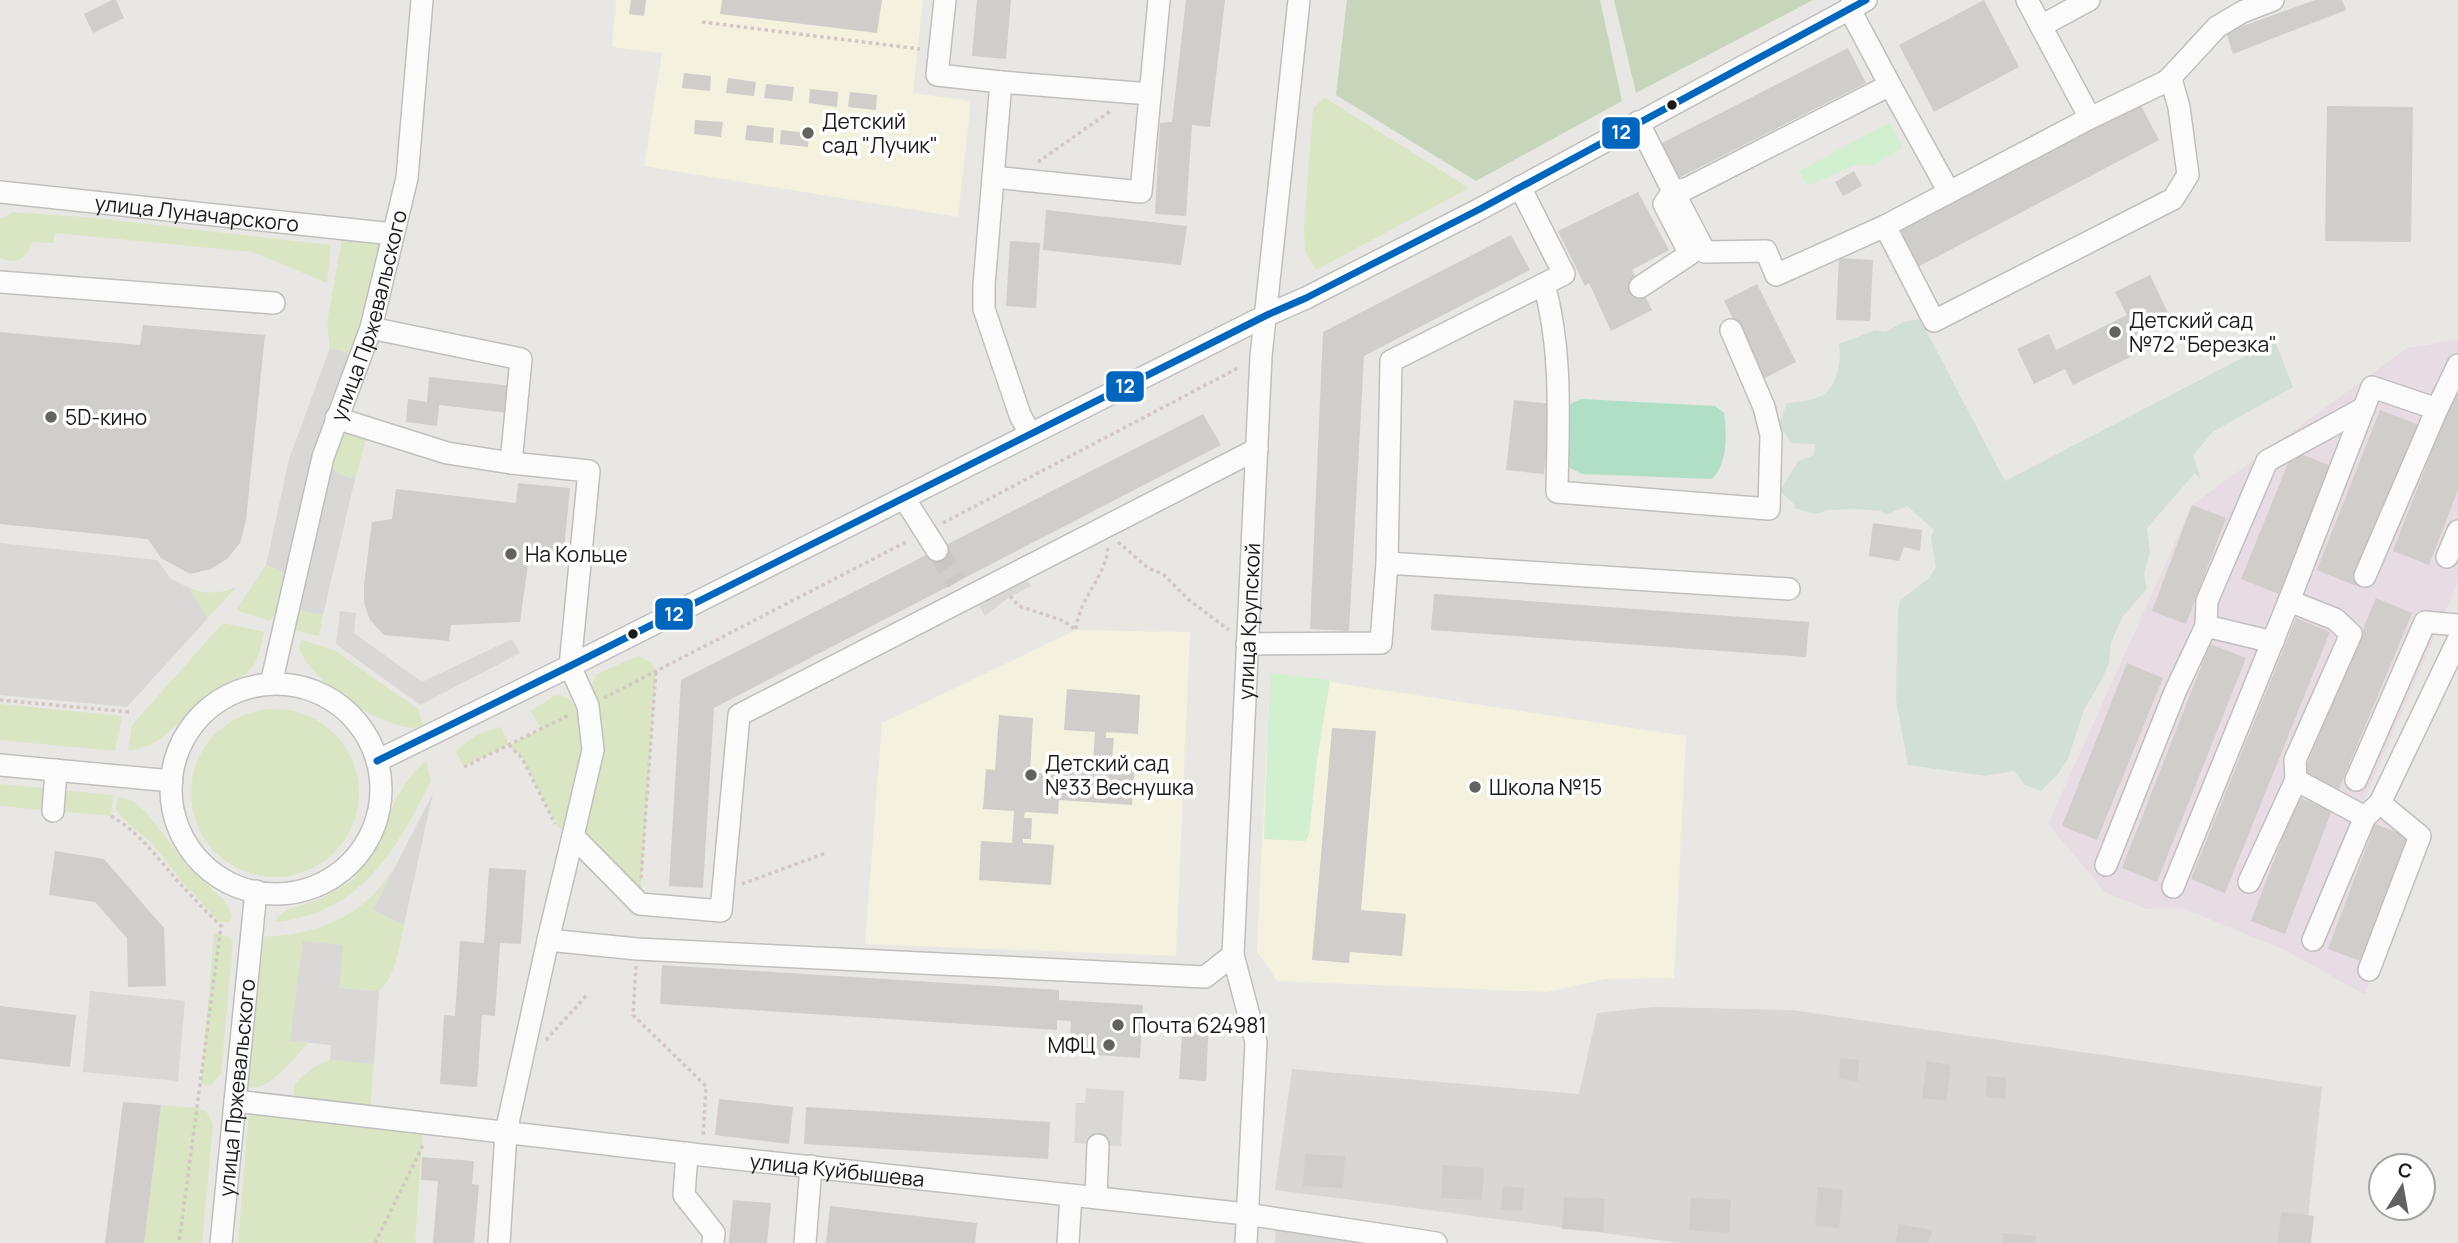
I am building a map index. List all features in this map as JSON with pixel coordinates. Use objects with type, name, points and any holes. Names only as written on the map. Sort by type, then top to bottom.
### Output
[{"type":"street","points":[[944,0],[937,75],[1143,94]]},
{"type":"street","points":[[1003,178],[1141,192],[1143,94],[1159,0]]},
{"type":"street","name":"улица Крупской","points":[[1246,1243],[1256,1041],[1233,956],[1261,356],[1299,0]]},
{"type":"street","points":[[2027,0],[2090,118]]},
{"type":"street","points":[[2040,26],[2089,0]]},
{"type":"street","points":[[1638,122],[1706,253],[1766,251],[1776,275],[1885,226],[2168,80],[2217,27],[2242,12],[2273,0]]},
{"type":"street","name":"улица Пржевальского","points":[[271,684],[323,457],[371,328],[407,178],[424,1]]},
{"type":"street","points":[[377,761],[1267,315],[1306,298],[1520,187],[1857,4],[1890,85],[1949,192]]},
{"type":"street","points":[[1885,226],[1934,321],[2173,199],[2188,175],[2179,107],[2171,79],[2168,80]]},
{"type":"street","points":[[1001,82],[1003,178],[984,310],[1020,415],[1030,434]]},
{"type":"street","points":[[1640,287],[1690,254],[1664,204],[1673,191],[1686,189],[1890,85]]},
{"type":"street","points":[[1247,644],[1381,643],[1387,563],[1391,361],[1564,274],[1520,187]]},
{"type":"street","name":"улица Луначарского","points":[[0,192],[393,234]]},
{"type":"street","points":[[0,282],[274,303]]},
{"type":"street","points":[[1544,284],[1553,316],[1559,371],[1557,492],[1769,509],[1771,435],[1764,407],[1731,330]]},
{"type":"street","points":[[371,328],[521,359],[511,463]]},
{"type":"street","points":[[2365,576],[2458,365]]},
{"type":"street","points":[[2173,887],[2290,601],[2372,387],[2437,409]]},
{"type":"street","points":[[2106,865],[2175,692],[2206,626],[2207,601],[2267,461],[2364,408]]},
{"type":"street","points":[[336,418],[447,453],[589,471],[570,666],[588,706],[593,750],[506,1132],[499,1243]]},
{"type":"street","points":[[573,836],[640,904],[721,911],[739,715],[962,590],[1002,580],[1256,449]]},
{"type":"street","points":[[904,498],[937,550]]},
{"type":"street","points":[[2447,557],[2458,531]]},
{"type":"street","points":[[1387,563],[1789,589]]},
{"type":"street","points":[[2249,882],[2296,780],[2295,760],[2351,634],[2335,619],[2290,601]]},
{"type":"street","points":[[2356,780],[2425,622],[2458,625]]},
{"type":"street","points":[[2206,626],[2273,642]]},
{"type":"street","points":[[2313,940],[2372,810],[2458,640]]},
{"type":"street","points":[[271,684],[306,689],[337,704],[362,729],[377,761],[380,778],[378,813],[373,829],[355,858],[314,887],[281,894],[231,884],[216,875],[191,852],[176,821],[172,804],[172,781],[178,753],[185,737],[207,710],[236,692],[271,684]]},
{"type":"street","points":[[0,765],[172,781]]},
{"type":"street","points":[[53,811],[56,771]]},
{"type":"street","points":[[2296,780],[2372,810],[2420,836],[2369,970]]},
{"type":"street","name":"улица Пржевальского","points":[[221,1243],[256,891]]},
{"type":"street","points":[[548,940],[637,949],[1205,978],[1233,956]]},
{"type":"street","name":"улица Куйбышева","points":[[235,1101],[1246,1214],[1436,1243]]},
{"type":"street","points":[[1096,1197],[1098,1145]]},
{"type":"street","points":[[687,1153],[684,1195],[714,1233],[713,1243]]},
{"type":"street","points":[[805,1243],[811,1166]]},
{"type":"street","points":[[1068,1243],[1072,1195]]},
{"type":"path","points":[[702,22],[939,51]]},
{"type":"path","points":[[1003,178],[1143,94]]},
{"type":"path","points":[[464,768],[1261,356]]},
{"type":"path","points":[[1002,580],[1019,606],[1063,621],[1076,629],[1079,613],[1099,576],[1108,550],[1106,526]]},
{"type":"path","points":[[1106,526],[1128,552],[1148,568],[1163,574],[1189,600],[1247,644]]},
{"type":"path","points":[[0,700],[130,712]]},
{"type":"path","points":[[509,745],[526,764],[558,828],[573,836]]},
{"type":"path","points":[[111,816],[146,841],[175,878],[221,926],[179,1243]]},
{"type":"path","points":[[723,894],[826,853]]},
{"type":"path","points":[[522,1058],[555,1032],[587,995]]},
{"type":"path","points":[[375,1243],[421,1150],[426,1123]]},
{"type":"shaded area","name":"Детский сад \"Лучик\"","points":[[616,0],[923,0],[913,93],[971,101],[958,217],[644,166],[662,53],[612,47]]},
{"type":"shaded area","points":[[1920,319],[2005,481],[2275,341],[2293,387],[2214,431],[2193,455],[2201,480],[2195,473],[2147,528],[2150,552],[2144,573],[2147,589],[2123,616],[2111,642],[2109,663],[2084,710],[2068,759],[2041,791],[2025,785],[2014,771],[1986,776],[1908,765],[1896,700],[1898,611],[1900,600],[1928,579],[1936,567],[1931,538],[1934,530],[1907,506],[1886,515],[1881,511],[1855,509],[1828,510],[1815,514],[1795,508],[1780,491],[1798,461],[1814,455],[1815,444],[1791,443],[1779,424],[1787,403],[1816,398],[1829,390],[1839,367],[1839,344],[1876,330],[1886,332],[1903,322]]},
{"type":"shaded area","points":[[2458,340],[2458,582],[2363,803],[2425,834],[2365,995],[2285,950],[2185,909],[2147,909],[2105,892],[2048,824],[2192,505],[2407,348]]},
{"type":"shaded area","points":[[330,348],[360,356],[323,456],[338,474],[355,479],[323,615],[289,608],[295,580],[266,565],[289,459]]},
{"type":"shaded area","points":[[0,543],[157,560],[171,579],[188,587],[208,618],[127,707],[0,695]]},
{"type":"shaded area","points":[[1022,569],[1031,586],[1009,597],[985,616],[973,595]]},
{"type":"shaded area","points":[[340,611],[356,613],[354,633],[422,682],[512,639],[520,653],[420,705],[336,644]]},
{"type":"shaded area","name":"Детский сад №33 Веснушка","points":[[1076,630],[1190,632],[1176,956],[865,944],[882,723]]},
{"type":"shaded area","name":"Школа №15","points":[[1270,673],[1686,736],[1674,978],[1605,979],[1547,992],[1277,981],[1257,951]]},
{"type":"shaded area","points":[[433,793],[404,925],[373,910]]},
{"type":"shaded area","points":[[303,941],[343,945],[339,988],[379,991],[374,1064],[330,1060],[331,1045],[290,1041]]},
{"type":"shaded area","points":[[90,991],[185,1001],[178,1081],[83,1072]]},
{"type":"shaded area","points":[[1653,1007],[1792,1010],[2322,1087],[2306,1237],[2299,1243],[1680,1243],[1275,1190],[1292,1069],[1579,1094],[1597,1013]]},
{"type":"shaded area","points":[[1086,1088],[1124,1091],[1121,1146],[1074,1143],[1076,1103],[1085,1103]]},
{"type":"shaded area","points":[[1276,1229],[1372,1243],[1275,1243]]},
{"type":"green space","points":[[1347,0],[1600,0],[1622,101],[1476,181],[1336,95]]},
{"type":"green space","points":[[1614,0],[1813,0],[1636,93]]},
{"type":"green space","points":[[1325,98],[1469,188],[1316,270],[1305,251],[1304,227],[1313,108]]},
{"type":"green space","points":[[1889,123],[1903,147],[1875,165],[1855,165],[1807,186],[1799,171]]},
{"type":"green space","points":[[13,212],[95,218],[331,245],[327,283],[253,252],[55,233],[53,243],[33,242],[21,259],[6,260],[0,258],[0,219]]},
{"type":"green space","points":[[344,227],[393,234],[360,356],[330,348],[327,323]]},
{"type":"green space","points":[[1582,399],[1715,406],[1724,413],[1725,421],[1726,439],[1721,465],[1712,479],[1582,474],[1570,468],[1565,453],[1563,426],[1567,409],[1572,403]]},
{"type":"green space","points":[[336,418],[369,428],[355,479],[338,474],[323,457]]},
{"type":"green space","points":[[266,565],[295,580],[270,621],[236,610]]},
{"type":"green space","points":[[188,587],[212,593],[236,587],[208,618]]},
{"type":"green space","points":[[289,608],[323,615],[319,636],[285,628]]},
{"type":"green space","points":[[223,623],[264,632],[255,663],[241,677],[203,700],[160,739],[128,750],[132,725]]},
{"type":"green space","points":[[302,640],[334,650],[418,709],[424,727],[409,728],[391,723],[352,703],[317,675],[305,660],[299,647]]},
{"type":"green space","points":[[638,656],[651,662],[656,671],[640,904],[573,836],[558,827],[522,758],[508,745],[464,767],[456,752],[470,739],[501,727],[509,745],[541,729],[531,711],[556,695],[567,697],[579,710],[597,674]]},
{"type":"green space","points":[[1270,673],[1330,680],[1317,760],[1309,835],[1305,841],[1264,839]]},
{"type":"green space","points":[[0,704],[122,716],[115,751],[0,740]]},
{"type":"green space","points":[[275,709],[307,715],[334,734],[353,761],[359,793],[353,825],[334,852],[307,871],[275,877],[243,871],[216,852],[197,825],[191,793],[197,761],[216,734],[243,715]]},
{"type":"green space","points":[[426,760],[431,781],[404,831],[372,874],[353,892],[331,906],[306,916],[276,922],[277,917],[287,910],[320,899],[353,880],[379,843],[396,798]]},
{"type":"green space","points":[[0,784],[113,795],[111,816],[0,806]]},
{"type":"green space","points":[[118,797],[133,801],[147,813],[189,868],[225,901],[232,915],[230,922],[221,922],[215,917],[153,844],[122,818],[116,810]]},
{"type":"green space","points":[[398,860],[373,910],[404,925],[396,961],[385,985],[379,991],[338,988],[291,1041],[308,1043],[289,1064],[264,1085],[248,1087],[264,937],[306,931],[343,917],[374,894]]},
{"type":"green space","points":[[214,933],[229,937],[233,942],[221,1073],[211,1085],[201,1084]]},
{"type":"green space","points":[[330,1060],[374,1064],[370,1107],[299,1098],[294,1094],[294,1085],[302,1077],[314,1067]]},
{"type":"green space","points":[[161,1105],[198,1108],[206,1111],[213,1124],[202,1243],[144,1243]]},
{"type":"green space","points":[[249,1111],[423,1129],[415,1243],[238,1243]]},
{"type":"building","points":[[116,0],[124,18],[93,33],[84,14]]},
{"type":"building","points":[[631,0],[646,0],[644,16],[629,14]]},
{"type":"building","points":[[722,0],[882,0],[877,33],[720,14]]},
{"type":"building","points":[[977,0],[1011,0],[1006,59],[972,56]]},
{"type":"building","points":[[1186,0],[1225,0],[1210,127],[1192,125],[1186,216],[1155,214],[1160,123],[1172,122]]},
{"type":"building","points":[[1984,0],[2019,67],[1934,112],[1899,45]]},
{"type":"building","points":[[2315,0],[2342,0],[2346,10],[2233,54],[2226,32]]},
{"type":"building","points":[[1848,48],[1866,83],[1679,178],[1662,143]]},
{"type":"building","points":[[684,73],[711,76],[710,91],[682,88]]},
{"type":"building","points":[[728,78],[756,82],[754,96],[726,93]]},
{"type":"building","points":[[766,84],[794,87],[792,101],[764,98]]},
{"type":"building","points":[[810,89],[838,92],[837,107],[809,103]]},
{"type":"building","points":[[850,92],[877,95],[876,110],[848,107]]},
{"type":"building","points":[[2140,104],[2159,140],[1912,270],[1893,235]]},
{"type":"building","points":[[2327,106],[2413,107],[2411,242],[2325,241]]},
{"type":"building","points":[[695,120],[723,122],[721,137],[694,134]]},
{"type":"building","points":[[747,125],[774,128],[773,143],[745,140]]},
{"type":"building","points":[[781,130],[809,133],[808,147],[780,144]]},
{"type":"building","points":[[1854,171],[1862,186],[1843,196],[1835,182]]},
{"type":"building","points":[[1638,192],[1669,250],[1632,270],[1652,310],[1611,331],[1589,283],[1585,286],[1558,231]]},
{"type":"building","points":[[1046,210],[1187,226],[1181,265],[1043,250]]},
{"type":"building","points":[[1511,235],[1530,270],[1364,356],[1349,631],[1310,629],[1323,332]]},
{"type":"building","points":[[1010,241],[1040,243],[1036,308],[1006,306]]},
{"type":"building","points":[[1839,258],[1873,260],[1870,321],[1836,320]]},
{"type":"building","name":"Детский сад №72 \"Березка\"","points":[[2150,275],[2169,315],[2138,330],[2147,349],[2073,385],[2065,369],[2034,384],[2017,349],[2049,334],[2056,350],[2127,315],[2115,292]]},
{"type":"building","points":[[1757,284],[1796,362],[1763,379],[1724,301]]},
{"type":"building","points":[[143,325],[265,335],[246,520],[240,543],[227,559],[211,569],[190,574],[161,558],[148,539],[0,524],[0,332],[140,345]]},
{"type":"building","points":[[429,377],[512,386],[509,413],[439,405],[437,426],[406,422],[408,399],[427,402]]},
{"type":"building","points":[[2458,384],[2458,490],[2429,565],[2393,551]]},
{"type":"building","points":[[1514,400],[1552,404],[1544,474],[1506,470]]},
{"type":"building","points":[[2380,410],[2419,425],[2356,586],[2317,570]]},
{"type":"building","points":[[1203,414],[1221,445],[714,708],[703,888],[669,886],[681,680]]},
{"type":"building","points":[[2293,451],[2331,466],[2279,594],[2241,579]]},
{"type":"building","name":"На Кольце","points":[[518,483],[570,488],[563,560],[529,557],[520,622],[451,625],[449,641],[384,635],[370,620],[364,603],[364,585],[372,522],[392,519],[396,489],[516,503]]},
{"type":"building","points":[[2192,505],[2226,518],[2186,624],[2152,611]]},
{"type":"building","points":[[1873,523],[1922,530],[1920,551],[1904,547],[1899,561],[1869,556]]},
{"type":"building","points":[[1434,594],[1809,622],[1806,657],[1431,630]]},
{"type":"building","points":[[2376,598],[2412,613],[2339,789],[2303,774]]},
{"type":"building","points":[[2296,618],[2330,632],[2225,893],[2191,879]]},
{"type":"building","points":[[2210,644],[2246,658],[2157,882],[2122,868]]},
{"type":"building","points":[[2127,663],[2163,678],[2097,840],[2062,826]]},
{"type":"building","points":[[1067,689],[1140,695],[1138,734],[1106,732],[1106,738],[1114,738],[1112,759],[1105,759],[1104,763],[1135,765],[1132,805],[1059,800],[1058,814],[1025,812],[1024,818],[1032,818],[1031,839],[1023,839],[1023,843],[1054,845],[1051,885],[979,880],[981,841],[1012,843],[1014,811],[983,809],[986,769],[995,770],[999,715],[1033,718],[1030,773],[1060,774],[1061,761],[1093,763],[1095,732],[1064,730]]},
{"type":"building","points":[[1332,728],[1376,731],[1361,910],[1406,914],[1402,956],[1350,952],[1349,963],[1312,960]]},
{"type":"building","points":[[2298,797],[2332,810],[2285,934],[2251,921]]},
{"type":"building","points":[[2375,824],[2410,837],[2363,962],[2328,949]]},
{"type":"building","points":[[55,851],[104,859],[164,928],[166,986],[128,987],[127,938],[95,902],[49,895]]},
{"type":"building","points":[[489,868],[526,870],[521,944],[500,943],[495,1016],[482,1015],[477,1087],[440,1084],[444,1015],[455,1016],[460,941],[484,943]]},
{"type":"building","points":[[662,965],[1059,990],[1059,1000],[1143,1005],[1140,1058],[1069,1053],[1071,1021],[1057,1020],[1057,1030],[660,1004]]},
{"type":"building","points":[[0,1006],[76,1015],[70,1067],[0,1059]]},
{"type":"building","points":[[1183,1019],[1209,1021],[1206,1081],[1179,1079]]},
{"type":"building","points":[[1840,1058],[1859,1060],[1858,1081],[1839,1079]]},
{"type":"building","points":[[1927,1061],[1951,1065],[1946,1101],[1922,1098]]},
{"type":"building","points":[[1987,1076],[2006,1078],[2005,1099],[1986,1097]]},
{"type":"building","points":[[719,1099],[793,1107],[789,1144],[715,1135]]},
{"type":"building","points":[[123,1102],[161,1105],[144,1243],[105,1243]]},
{"type":"building","points":[[806,1107],[1050,1122],[1048,1159],[804,1144]]},
{"type":"building","points":[[1305,1154],[1345,1156],[1343,1188],[1303,1186]]},
{"type":"building","points":[[422,1157],[474,1161],[472,1184],[479,1185],[474,1243],[433,1243],[438,1181],[421,1180]]},
{"type":"building","points":[[1443,1165],[1484,1168],[1482,1200],[1441,1198]]},
{"type":"building","points":[[1503,1186],[1524,1188],[1522,1211],[1501,1209]]},
{"type":"building","points":[[1818,1187],[1843,1190],[1839,1228],[1815,1225]]},
{"type":"building","points":[[1564,1197],[1605,1199],[1603,1232],[1562,1229]]},
{"type":"building","points":[[1691,1198],[1731,1200],[1729,1233],[1689,1230]]},
{"type":"building","points":[[733,1200],[771,1203],[767,1243],[729,1243]]},
{"type":"building","points":[[830,1206],[977,1223],[975,1243],[826,1243]]},
{"type":"building","points":[[2281,1212],[2314,1216],[2311,1243],[2278,1243]]},
{"type":"building","points":[[1899,1224],[1932,1230],[1929,1243],[1895,1243]]},
{"type":"building","points":[[2003,1233],[2036,1236],[2035,1243],[2002,1243]]},
{"type":"tunnel","points":[[937,550],[957,582]]},
{"type":"transit line","name":"12","points":[[377,761],[1267,315],[1306,298],[1480,209],[1866,0]]},
{"type":"place","name":"Детский сад \"Лучик\"","points":[[808,133]]},
{"type":"place","name":"Детский сад №72 \"Березка\"","points":[[2115,332]]},
{"type":"place","name":"5D-кино","points":[[51,417]]},
{"type":"place","name":"На Кольце","points":[[511,554]]},
{"type":"place","name":"Детский сад №33 Веснушка","points":[[1031,775]]},
{"type":"place","name":"Школа №15","points":[[1475,787]]},
{"type":"place","name":"Почта 624981","points":[[1118,1025]]},
{"type":"place","name":"МФЦ","points":[[1109,1045]]}]
